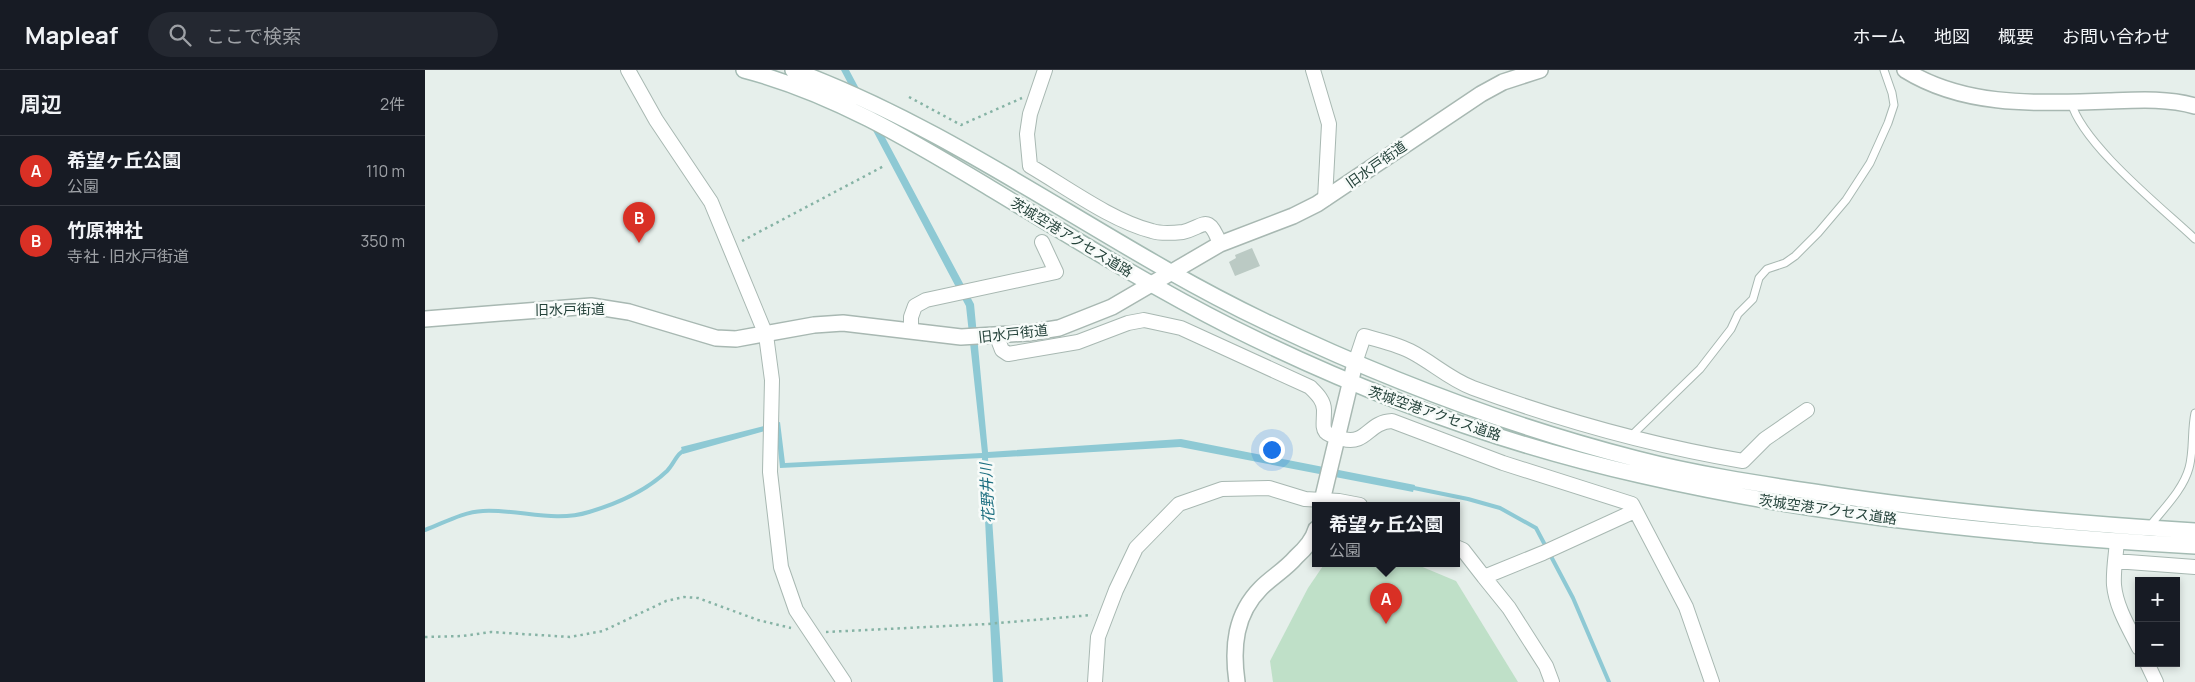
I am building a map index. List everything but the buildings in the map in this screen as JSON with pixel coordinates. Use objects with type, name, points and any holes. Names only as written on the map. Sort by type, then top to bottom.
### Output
[{"type":"main road","name":"茨城空港アクセス道路","points":[[744,70],[807,90],[891,129],[1151,284],[1239,331],[1351,383],[1442,418],[1539,448],[1638,475],[1743,496],[1860,515],[2117,541],[2195,546]]},
{"type":"main road","name":"茨城空港アクセス道路","points":[[793,70],[879,105],[917,125],[1007,174],[1170,271],[1261,320],[1355,363],[1447,399],[1541,432],[1639,460],[1736,480],[1859,500],[1980,514],[2195,531]]},
{"type":"main road","name":"旧水戸街道","points":[[425,319],[591,306],[629,312],[716,338],[736,339],[814,325],[843,322],[961,337],[990,337],[1059,328],[1112,307],[1170,271],[1220,244],[1293,216],[1325,199],[1481,94],[1503,82],[1540,70]]},
{"type":"main road","points":[[1905,70],[1938,88],[1959,94],[2012,101],[2165,100],[2195,106]]},
{"type":"main road","points":[[1322,502],[1355,363]]},
{"type":"main road","points":[[1237,682],[1235,645],[1239,623],[1247,603],[1305,548],[1312,539]]},
{"type":"street","points":[[628,70],[656,120],[711,202],[731,246],[766,335],[772,380],[770,472],[781,567],[797,610],[844,682]]},
{"type":"street","points":[[1045,70],[1030,114],[1027,134],[1030,166],[1133,226],[1155,232],[1171,233],[1184,232],[1199,224],[1206,224],[1215,230],[1220,244]]},
{"type":"street","points":[[1313,70],[1329,124],[1325,199]]},
{"type":"street","points":[[911,330],[911,317],[915,306],[926,300],[1055,272],[1042,242]]},
{"type":"street","points":[[990,337],[1008,354],[1078,342],[1128,323],[1144,320],[1181,328],[1310,387],[1324,408],[1323,429],[1326,434],[1356,441],[1361,439],[1376,424],[1391,421],[1503,463],[1632,504],[1686,607],[1711,682]]},
{"type":"street","points":[[1355,363],[1364,336],[1412,352],[1445,375],[1471,387],[1595,429],[1672,449],[1743,461],[1765,439],[1807,410]]},
{"type":"street","points":[[1095,682],[1098,637],[1106,614],[1136,548],[1179,504],[1222,489],[1260,488],[1269,488],[1318,502]]},
{"type":"street","points":[[1330,502],[1344,502]]},
{"type":"street","points":[[1484,577],[1635,511]]},
{"type":"street","points":[[2117,541],[2115,592],[2135,640]]},
{"type":"street","points":[[1460,549],[1509,608],[1546,666],[1552,682]]},
{"type":"street","points":[[2115,561],[2195,567]]},
{"type":"street","points":[[2149,667],[2156,682]]},
{"type":"lane","points":[[1629,438],[1700,369],[1731,329],[1738,314],[1753,299],[1759,278],[1767,269],[1785,263],[1795,256],[1818,233],[1846,200],[1870,163],[1894,105],[1884,70]]},
{"type":"lane","points":[[2071,102],[2074,113],[2093,142],[2195,239]]},
{"type":"lane","points":[[2148,528],[2173,498],[2189,468],[2191,431],[2195,413]]},
{"type":"path","points":[[909,97],[961,125],[1039,90]]},
{"type":"path","points":[[731,246],[884,166]]},
{"type":"path","points":[[425,637],[463,636],[491,632],[570,637],[603,631],[667,601],[684,597],[698,598],[758,620],[811,633],[987,624],[1106,614]]},
{"type":"green space","points":[[1322,567],[1423,567],[1456,581],[1518,682],[1273,682],[1270,661],[1308,588]]},
{"type":"water","name":"花野井川","points":[[841,70],[849,70],[974,304],[988,452],[1181,439],[1415,485],[1413,492],[1180,447],[988,458],[1003,682],[993,682],[982,458],[780,468],[776,428],[683,454],[681,447],[780,422],[785,463],[982,453],[966,306]]},
{"type":"waterway","points":[[425,530],[460,516],[483,511],[550,516],[576,515],[589,512],[620,501],[650,485],[667,471],[678,455],[687,449]]},
{"type":"waterway","points":[[1409,487],[1468,499],[1500,508],[1536,528],[1573,598],[1609,682]]},
{"type":"place","name":"竹原神社","points":[[639,243]]},
{"type":"place","name":"希望ヶ丘公園","points":[[1386,624]]}]
